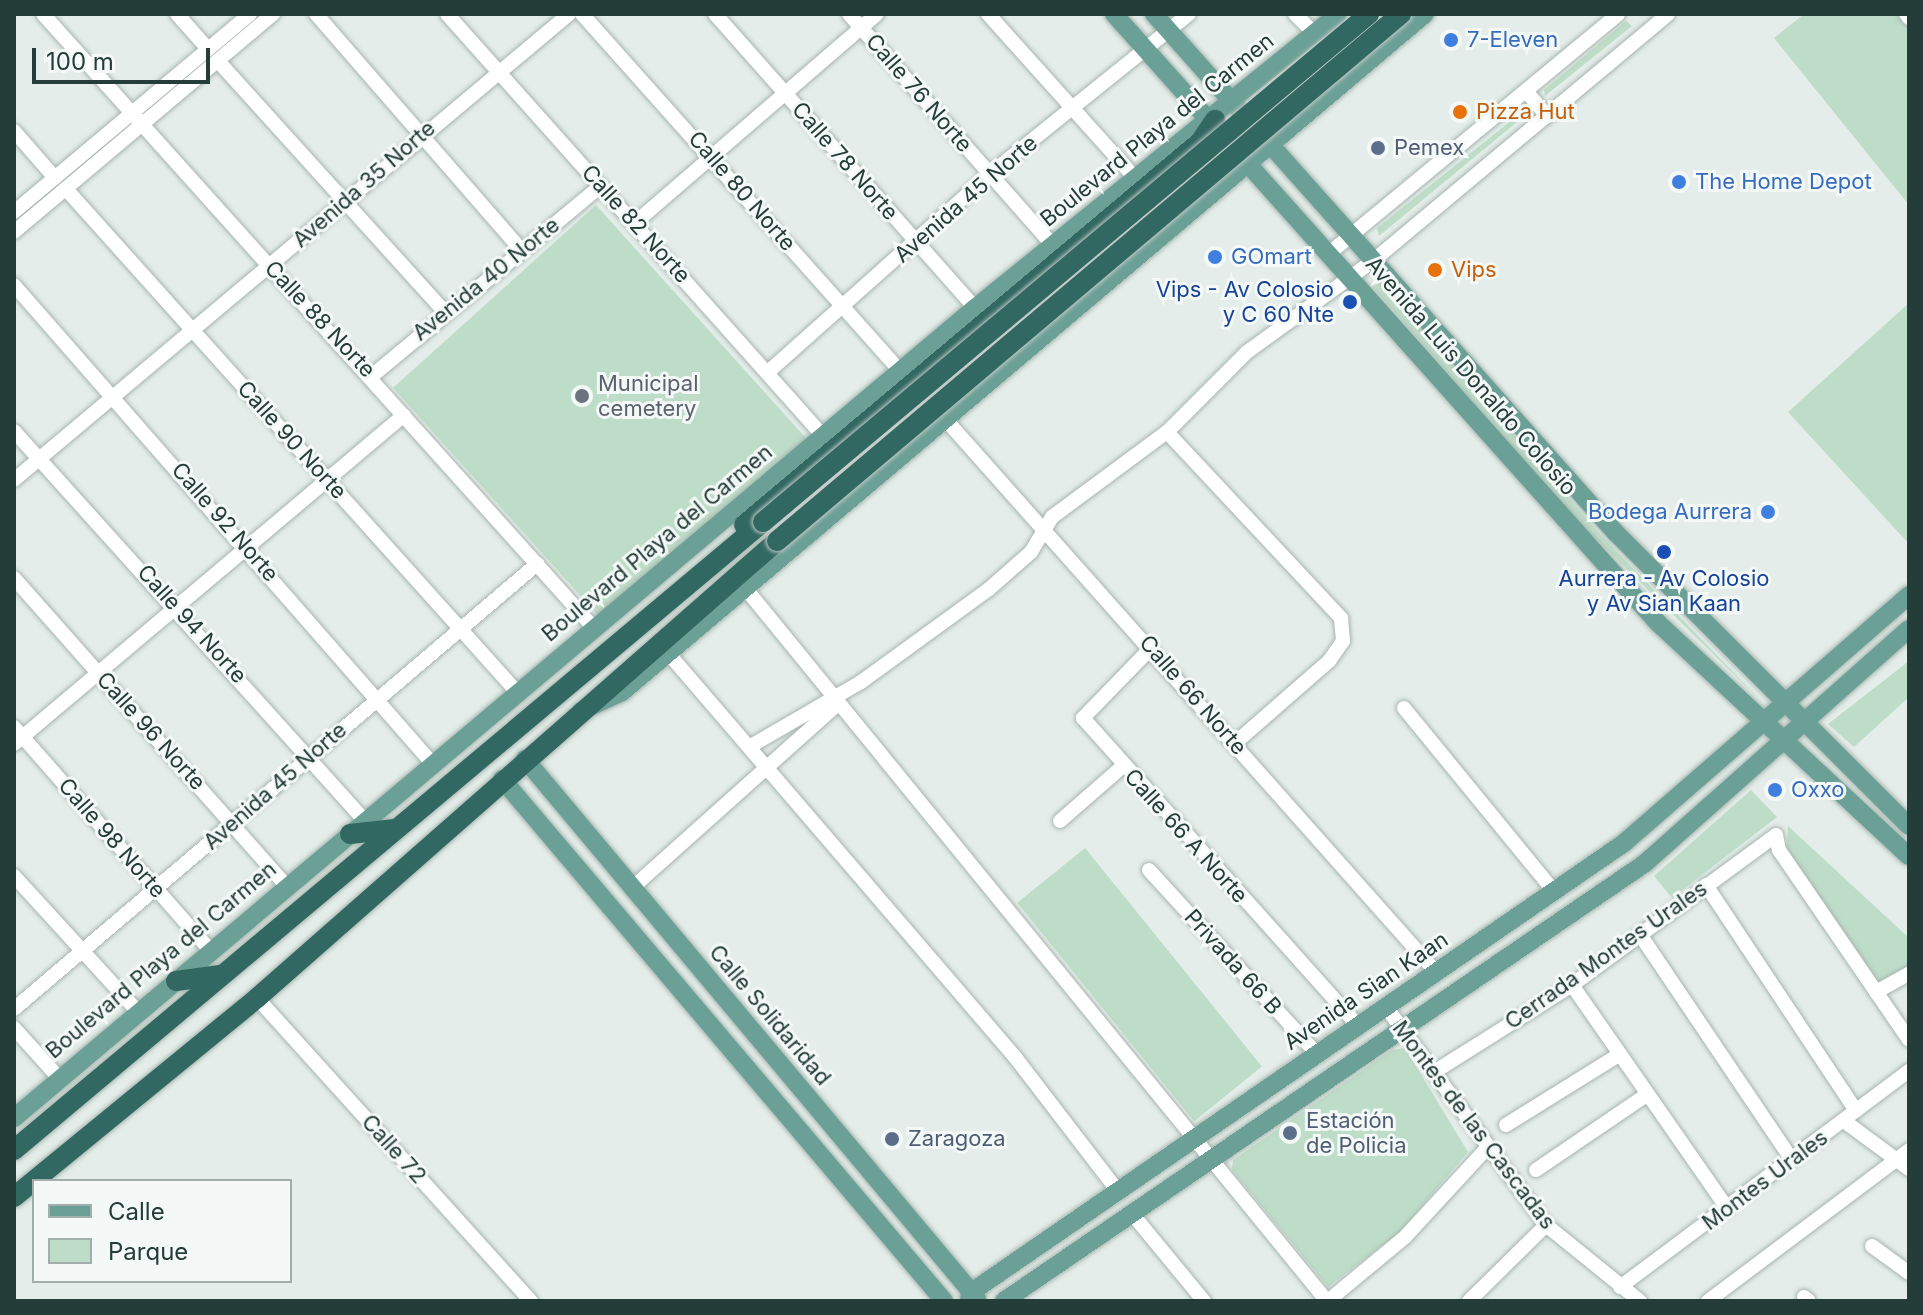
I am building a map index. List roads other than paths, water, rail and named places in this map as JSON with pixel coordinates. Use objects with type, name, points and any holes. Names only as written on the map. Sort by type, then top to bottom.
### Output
[{"type":"highway","points":[[16,1147],[1369,14]]},
{"type":"highway","points":[[36,1179],[257,998],[502,779],[777,541],[1401,14]]},
{"type":"highway","points":[[567,686],[577,667],[1138,184],[1200,142],[1215,120]]},
{"type":"highway","points":[[358,827],[395,829]]},
{"type":"highway","points":[[176,981],[219,975]]},
{"type":"highway","points":[[14,1197],[32,1182]]},
{"type":"main road","name":"Avenida Luis Donaldo Colosio","points":[[1114,14],[1215,120],[1332,251],[1350,276],[1593,553],[1779,741],[1909,856]]},
{"type":"main road","name":"Avenida Luis Donaldo Colosio","points":[[1154,14],[1779,704],[1909,826]]},
{"type":"main road","name":"Boulevard Playa del Carmen","points":[[1215,120],[1338,14]]},
{"type":"main road","points":[[581,711],[604,706],[746,589],[1425,14]]},
{"type":"main road","points":[[1315,34],[1321,58],[1354,73]]},
{"type":"main road","name":"Boulevard Playa del Carmen","points":[[14,1118],[431,762],[1052,244],[1138,184]]},
{"type":"main road","points":[[1138,184],[1174,194],[1180,221]]},
{"type":"main road","name":"Avenida Sian Kaan","points":[[973,1298],[1118,1191],[1624,843],[1759,721],[1909,595]]},
{"type":"main road","points":[[1004,1301],[1644,864],[1716,802],[1799,721],[1909,629]]},
{"type":"main road","name":"Calle Solidaridad","points":[[525,759],[973,1298]]},
{"type":"main road","points":[[502,779],[944,1301]]},
{"type":"main road","points":[[1695,779],[1716,802]]},
{"type":"main road","points":[[587,879],[609,861]]},
{"type":"main road","points":[[609,905],[632,888]]},
{"type":"street","name":"Calle 88 Norte","points":[[43,14],[270,266],[373,375],[404,415],[593,627]]},
{"type":"street","points":[[177,14],[346,196],[443,310]]},
{"type":"street","points":[[213,55],[250,14]]},
{"type":"street","points":[[14,232],[60,183],[213,55],[273,14]]},
{"type":"street","points":[[316,14],[422,132],[520,249]]},
{"type":"street","name":"Calle 82 Norte","points":[[447,14],[636,222],[823,436]]},
{"type":"street","name":"Avenida 35 Norte","points":[[14,480],[114,393],[270,266],[422,132],[569,14]]},
{"type":"street","name":"Calle 80 Norte","points":[[582,14],[713,156],[900,371]]},
{"type":"street","name":"Calle 78 Norte","points":[[715,14],[975,308]]},
{"type":"street","name":"Calle 76 Norte","points":[[849,14],[1052,244]]},
{"type":"street","points":[[636,222],[877,14]]},
{"type":"street","points":[[988,14],[1138,184]]},
{"type":"street","name":"Avenida 45 Norte","points":[[768,372],[990,174],[1189,14]]},
{"type":"street","points":[[1295,14],[1315,34]]},
{"type":"street","points":[[1332,251],[1618,14]]},
{"type":"street","points":[[749,747],[835,700],[989,589],[1046,529],[1052,517],[1167,432],[1247,352],[1374,260],[1668,14]]},
{"type":"street","points":[[1526,91],[1547,116]]},
{"type":"street","name":"Calle 90 Norte","points":[[14,131],[517,692]]},
{"type":"street","points":[[14,212],[60,183]]},
{"type":"street","name":"Avenida 40 Norte","points":[[373,375],[443,310],[601,186]]},
{"type":"street","name":"Calle 92 Norte","points":[[14,285],[114,393],[431,762]]},
{"type":"street","points":[[17,736],[99,673],[175,604],[404,415]]},
{"type":"street","name":"Calle 66 Norte","points":[[946,420],[1046,529],[1436,972]]},
{"type":"street","name":"Calle 94 Norte","points":[[14,431],[175,604],[308,755],[358,827]]},
{"type":"street","points":[[1167,432],[1341,618],[1343,641],[1329,661],[1235,743]]},
{"type":"street","name":"Avenida 45 Norte","points":[[14,1009],[233,823],[308,755],[537,564]]},
{"type":"street","name":"Calle 96 Norte","points":[[14,578],[286,885]]},
{"type":"street","points":[[746,589],[1198,1136],[1327,1301],[1405,1237],[1487,1148]]},
{"type":"street","name":"Calle 66 A Norte","points":[[1151,648],[1084,713],[1123,766],[1358,1026]]},
{"type":"street","points":[[668,653],[1015,1057],[1118,1191]]},
{"type":"street","points":[[632,888],[769,770],[835,700]]},
{"type":"street","points":[[1404,708],[1554,891]]},
{"type":"street","name":"Calle 98 Norte","points":[[17,736],[210,950]]},
{"type":"street","points":[[1060,821],[1123,766]]},
{"type":"street","name":"Cerrada Montes Urales","points":[[1434,1072],[1572,985],[1776,835],[1779,850],[1876,992]]},
{"type":"street","name":"Privada 66 B","points":[[1149,870],[1317,1054]]},
{"type":"street","points":[[14,876],[138,1012]]},
{"type":"street","points":[[1706,885],[1780,998],[1850,1116],[1895,1160],[1909,1169]]},
{"type":"street","points":[[1641,936],[1792,1160]]},
{"type":"street","points":[[1909,974],[1876,992],[1909,1040]]},
{"type":"street","points":[[1572,985],[1727,1208]]},
{"type":"street","name":"Calle 72","points":[[257,998],[531,1301]]},
{"type":"street","name":"Montes de las Cascadas","points":[[1386,1007],[1546,1225],[1640,1301]]},
{"type":"street","points":[[14,1028],[59,1078]]},
{"type":"street","points":[[1506,1125],[1620,1054]]},
{"type":"street","name":"Montes Urales","points":[[1620,1287],[1909,1071]]},
{"type":"street","points":[[1536,1170],[1648,1094]]},
{"type":"street","points":[[1708,1301],[1909,1150]]},
{"type":"street","points":[[1133,1215],[1204,1301]]},
{"type":"street","points":[[1469,1301],[1546,1225]]},
{"type":"street","points":[[1872,1246],[1909,1273]]},
{"type":"place","name":"7-Eleven","points":[[1451,40]]},
{"type":"place","name":"Pizza Hut","points":[[1460,112]]},
{"type":"place","name":"Pemex","points":[[1378,148]]},
{"type":"place","name":"The Home Depot","points":[[1679,182]]},
{"type":"place","name":"GOmart","points":[[1215,257]]},
{"type":"place","name":"Vips","points":[[1435,270]]},
{"type":"place","name":"Vips - Av Colosio y C 60 Nte","points":[[1350,302]]},
{"type":"place","name":"Municipal cemetery","points":[[582,396]]},
{"type":"place","name":"Bodega Aurrera","points":[[1768,512]]},
{"type":"place","name":"Aurrera - Av Colosio y Av Sian Kaan","points":[[1664,552]]},
{"type":"place","name":"Oxxo","points":[[1775,790]]},
{"type":"place","name":"Estación de Policia","points":[[1290,1133]]},
{"type":"place","name":"Zaragoza","points":[[892,1139]]}]
